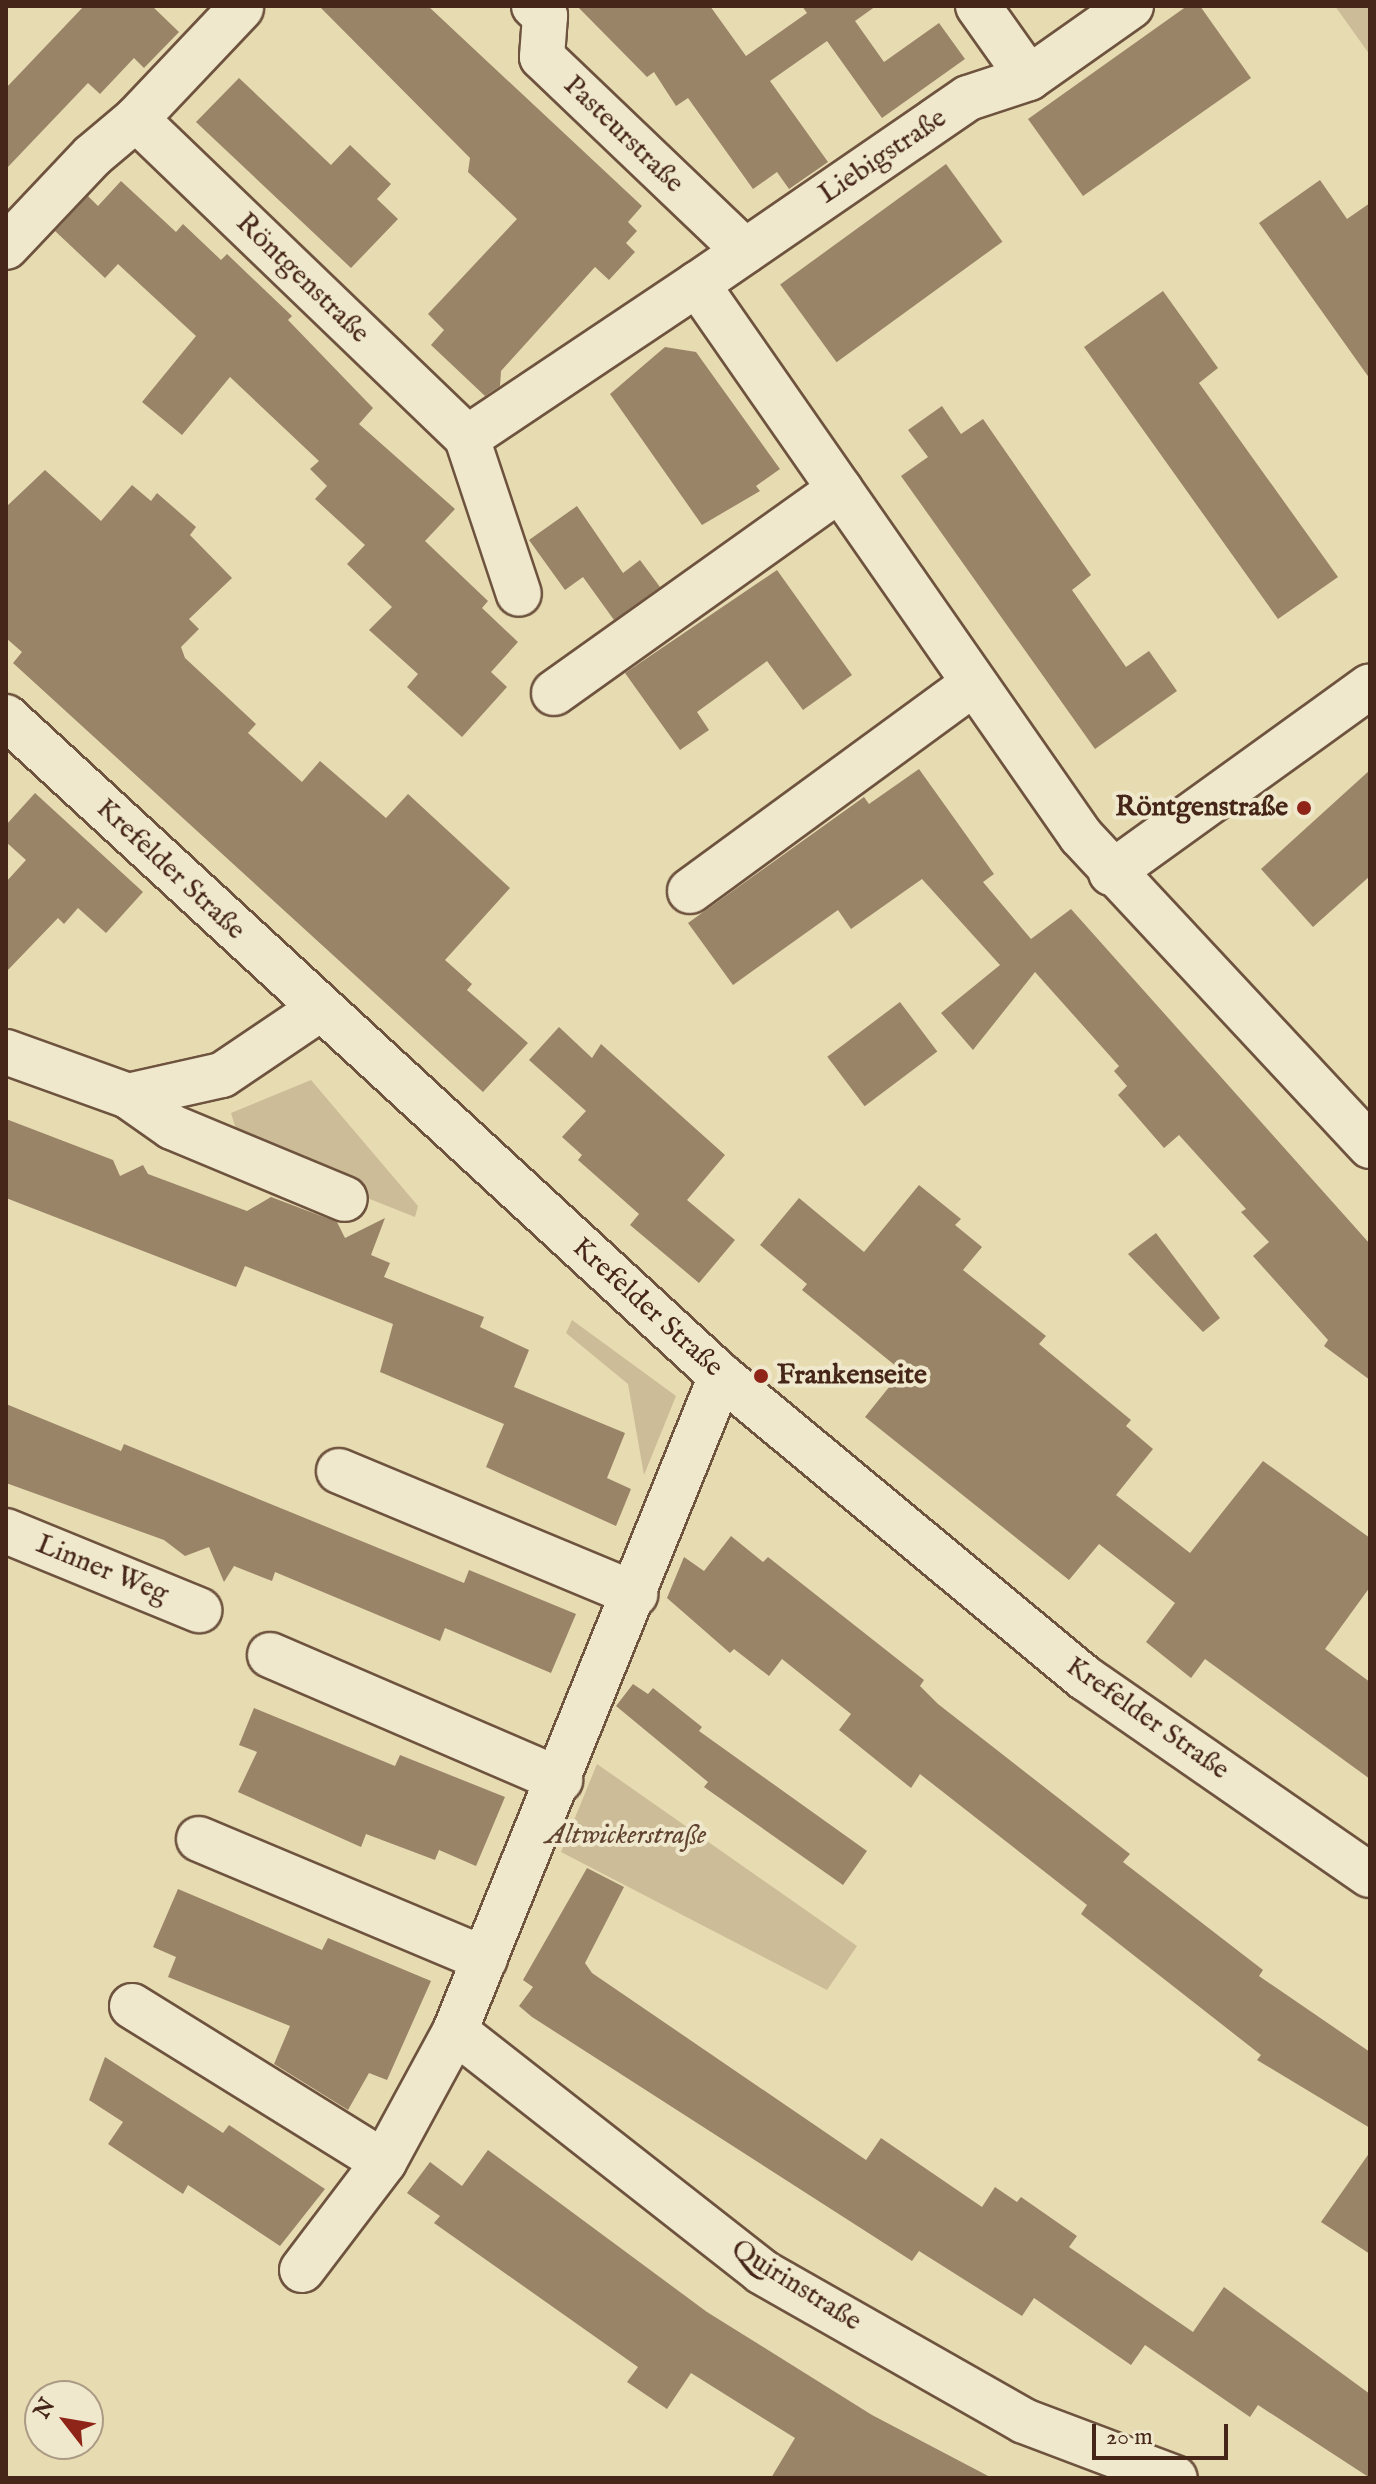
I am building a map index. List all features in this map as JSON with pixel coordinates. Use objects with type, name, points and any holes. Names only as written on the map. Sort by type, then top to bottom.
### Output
[{"type":"street","name":"Pasteurstraße","points":[[534,6],[545,16],[542,57],[745,251]]},
{"type":"street","points":[[978,6],[1029,78]]},
{"type":"street","name":"Liebigstraße","points":[[745,251],[968,98],[1029,78],[1131,6]]},
{"type":"street","points":[[6,247],[92,156],[136,119],[241,8]]},
{"type":"street","name":"Röntgenstraße","points":[[136,119],[467,438],[519,594]]},
{"type":"street","points":[[467,438],[745,251]]},
{"type":"street","points":[[697,284],[973,684],[1111,873],[1370,1146]]},
{"type":"street","points":[[554,693],[840,489]]},
{"type":"street","points":[[690,891],[973,684]]},
{"type":"street","points":[[1111,873],[1370,686]]},
{"type":"street","name":"Krefelder Straße","points":[[6,717],[721,1376],[1085,1678],[1370,1875]]},
{"type":"street","points":[[128,1096],[222,1075],[320,1009]]},
{"type":"street","points":[[6,1052],[128,1096],[172,1127],[345,1199]]},
{"type":"street","points":[[302,2270],[384,2162],[455,2031],[560,1780],[721,1376]]},
{"type":"street","points":[[339,1471],[635,1594]]},
{"type":"street","name":"Linner Weg","points":[[6,1531],[199,1610]]},
{"type":"street","points":[[270,1655],[560,1780]]},
{"type":"street","points":[[199,1839],[485,1959]]},
{"type":"street","points":[[132,2006],[384,2162]]},
{"type":"street","name":"Quirinstraße","points":[[455,2031],[762,2272],[1024,2421],[1175,2478]]},
{"type":"green space","points":[[1335,6],[1370,7],[1370,55]]},
{"type":"green space","points":[[311,1080],[418,1206],[415,1217],[242,1148],[231,1113]]},
{"type":"green space","points":[[572,1320],[676,1396],[644,1475],[628,1384],[566,1333]]},
{"type":"green space","name":"Altwickerstraße","points":[[597,1764],[857,1946],[827,1990],[561,1852]]},
{"type":"building","points":[[84,6],[152,6],[179,32],[144,68],[134,58],[100,94],[88,83],[6,169],[6,88]]},
{"type":"building","points":[[319,6],[428,6],[642,206],[628,222],[637,231],[626,243],[635,252],[609,280],[595,267],[501,371],[500,386],[485,396],[431,345],[444,330],[428,314],[517,219],[468,172],[470,158]]},
{"type":"building","points":[[577,6],[710,6],[746,56],[807,13],[802,6],[876,6],[855,21],[884,62],[939,23],[965,59],[882,118],[827,41],[770,81],[828,162],[789,189],[777,172],[753,189],[688,98],[676,106],[654,72],[647,77]]},
{"type":"building","points":[[1187,6],[1200,6],[1251,78],[1083,196],[1028,119]]},
{"type":"building","points":[[239,78],[331,165],[350,145],[391,184],[377,199],[398,219],[351,268],[196,122]]},
{"type":"building","points":[[946,164],[1002,242],[837,362],[780,284]]},
{"type":"building","points":[[1320,180],[1347,219],[1370,203],[1370,379],[1259,223]]},
{"type":"building","points":[[121,181],[176,232],[183,224],[221,260],[227,254],[292,316],[288,320],[373,408],[359,424],[455,509],[425,541],[488,601],[482,608],[518,642],[491,672],[507,687],[462,737],[407,687],[418,674],[369,630],[392,607],[347,564],[365,545],[315,499],[327,486],[310,469],[319,461],[230,377],[182,435],[142,402],[196,336],[118,264],[105,278],[55,231],[88,196],[98,206]]},
{"type":"building","points":[[1163,291],[1218,368],[1199,383],[1338,577],[1278,619],[1084,347]]},
{"type":"building","points":[[665,347],[696,352],[780,469],[756,486],[760,491],[702,525],[610,394]]},
{"type":"building","points":[[942,406],[961,434],[983,419],[1091,575],[1072,590],[1126,667],[1149,651],[1177,691],[1095,749],[901,476],[928,457],[908,430]]},
{"type":"building","points":[[45,470],[101,521],[132,485],[151,501],[157,493],[196,527],[190,535],[232,578],[189,619],[199,629],[181,647],[185,658],[256,724],[248,733],[302,782],[320,761],[386,818],[408,794],[510,888],[445,960],[472,984],[467,990],[528,1043],[483,1092],[13,663],[22,652],[6,638],[6,507]]},
{"type":"building","points":[[577,506],[623,573],[640,560],[660,587],[614,620],[583,577],[565,590],[529,540]]},
{"type":"building","points":[[777,570],[852,675],[803,710],[767,661],[697,712],[709,730],[680,750],[625,673]]},
{"type":"building","points":[[919,769],[994,874],[983,882],[1031,939],[1071,909],[1370,1244],[1370,1380],[1324,1346],[1328,1340],[1253,1256],[1269,1242],[1241,1212],[1246,1209],[1179,1135],[1164,1148],[1118,1095],[1127,1086],[1114,1071],[1119,1066],[1035,972],[973,1050],[941,1013],[1000,965],[922,879],[851,929],[838,910],[733,985],[688,923],[864,797],[869,804]]},
{"type":"building","points":[[1370,770],[1370,876],[1313,927],[1261,869]]},
{"type":"building","points":[[35,793],[143,892],[106,933],[78,908],[64,924],[58,918],[6,972],[6,882],[26,860],[6,842],[6,825]]},
{"type":"building","points":[[900,1002],[937,1052],[865,1106],[827,1057]]},
{"type":"building","points":[[559,1027],[592,1058],[601,1044],[725,1155],[687,1200],[735,1240],[699,1283],[630,1225],[639,1214],[578,1160],[582,1155],[562,1137],[586,1111],[529,1060]]},
{"type":"building","points":[[6,1119],[113,1160],[120,1176],[143,1165],[148,1174],[247,1211],[271,1197],[337,1222],[345,1238],[385,1218],[371,1255],[390,1263],[384,1277],[484,1317],[480,1327],[529,1350],[514,1387],[625,1433],[607,1478],[631,1489],[616,1526],[486,1467],[504,1424],[380,1372],[393,1324],[245,1266],[236,1287],[6,1198]]},
{"type":"building","points":[[919,1185],[961,1219],[955,1225],[982,1247],[963,1270],[1046,1336],[1039,1344],[1131,1420],[1126,1426],[1153,1449],[1116,1495],[1190,1553],[1263,1461],[1370,1538],[1370,1587],[1325,1649],[1370,1682],[1370,1779],[1205,1659],[1191,1678],[1146,1642],[1175,1603],[1099,1544],[1069,1580],[865,1417],[902,1371],[802,1290],[807,1284],[760,1245],[799,1198],[864,1252]]},
{"type":"building","points":[[1156,1233],[1220,1318],[1203,1332],[1128,1254]]},
{"type":"building","points":[[6,1404],[121,1451],[124,1444],[464,1583],[469,1570],[576,1614],[551,1673],[445,1628],[440,1641],[275,1572],[272,1581],[234,1566],[224,1582],[209,1547],[185,1556],[164,1540],[6,1483]]},
{"type":"building","points":[[731,1536],[763,1562],[768,1557],[924,1680],[920,1686],[938,1704],[1130,1854],[1123,1862],[1263,1970],[1259,1976],[1370,2052],[1370,2128],[1257,2060],[1261,2055],[1081,1914],[1087,1905],[920,1774],[911,1788],[839,1730],[851,1714],[782,1659],[769,1676],[734,1649],[730,1653],[667,1598],[684,1557],[704,1571]]},
{"type":"building","points":[[633,1684],[648,1694],[653,1688],[702,1727],[699,1731],[867,1851],[843,1885],[704,1787],[708,1782],[616,1706]]},
{"type":"building","points":[[254,1708],[395,1766],[400,1755],[505,1797],[476,1866],[439,1850],[435,1860],[366,1834],[361,1847],[238,1792],[257,1752],[239,1745]]},
{"type":"building","points":[[587,1868],[624,1887],[585,1963],[592,1973],[866,2160],[881,2138],[982,2207],[995,2187],[1017,2202],[1021,2197],[1077,2236],[1069,2247],[1193,2332],[1224,2287],[1370,2394],[1370,2478],[1258,2405],[1250,2417],[1145,2345],[1131,2365],[1034,2298],[1022,2316],[919,2251],[912,2261],[532,2017],[519,2006],[533,1987],[523,1980]]},
{"type":"building","points":[[178,1889],[322,1950],[328,1938],[431,1981],[387,2080],[369,2073],[348,2110],[274,2064],[290,2026],[168,1977],[176,1957],[153,1947]]},
{"type":"building","points":[[105,2057],[223,2133],[229,2125],[325,2189],[280,2246],[188,2185],[183,2194],[108,2144],[123,2122],[89,2100]]},
{"type":"building","points":[[488,2150],[707,2312],[872,2415],[992,2478],[771,2478],[795,2438],[691,2373],[667,2409],[627,2382],[638,2367],[434,2223],[440,2216],[407,2193],[430,2162],[462,2186]]},
{"type":"building","points":[[1370,2152],[1370,2254],[1321,2222]]},
{"type":"place","name":"Röntgenstraße","points":[[1304,808]]},
{"type":"place","name":"Frankenseite","points":[[761,1376]]}]
